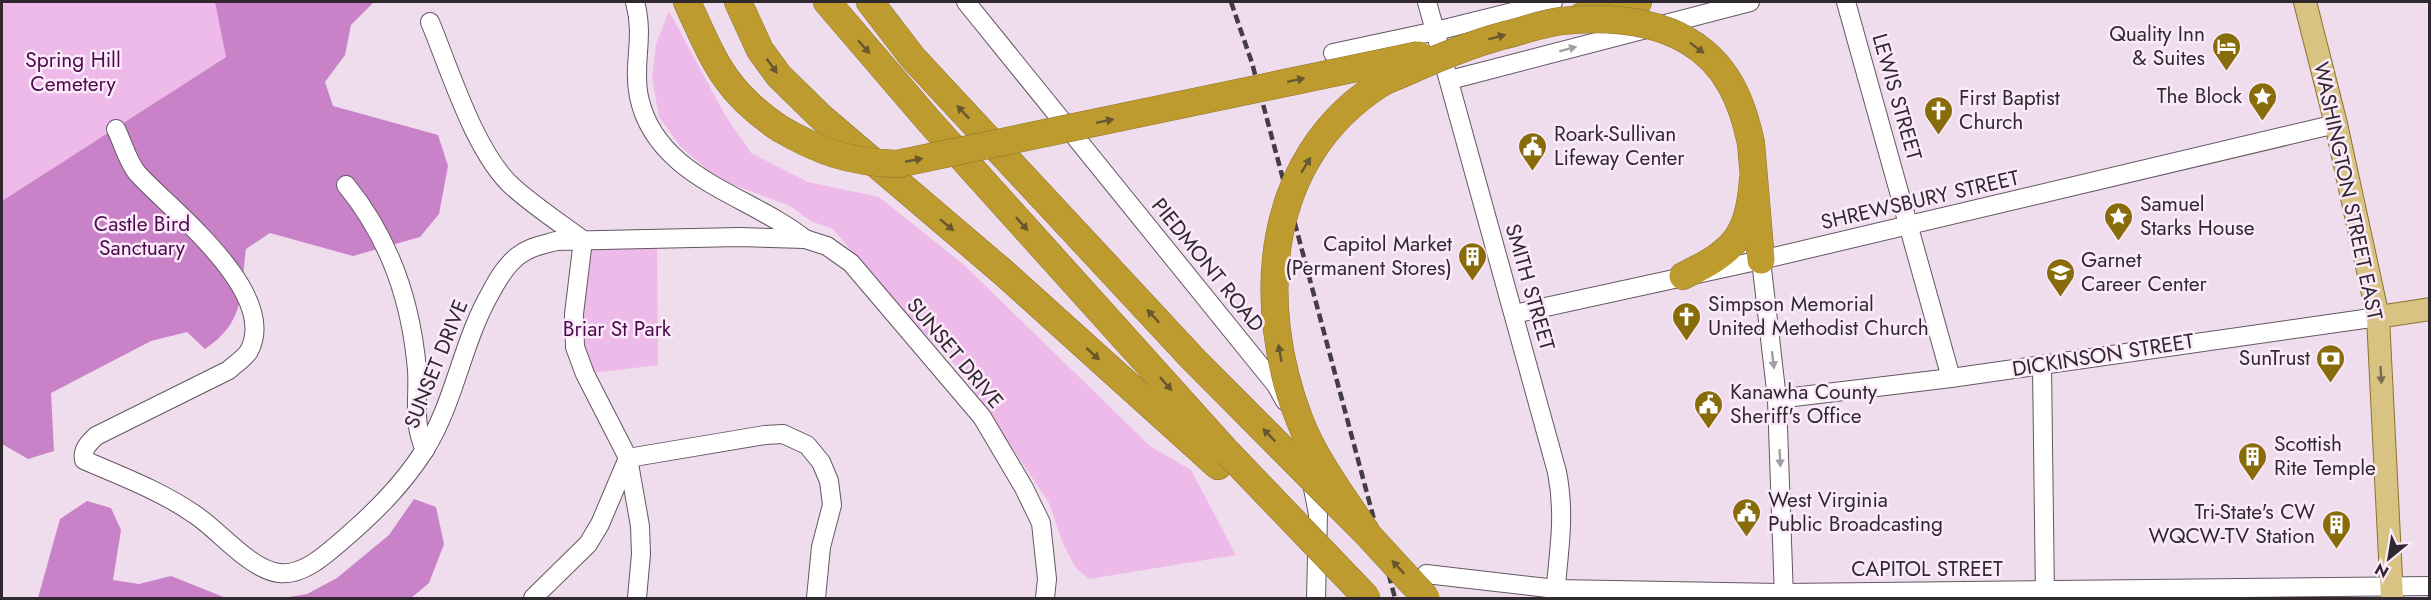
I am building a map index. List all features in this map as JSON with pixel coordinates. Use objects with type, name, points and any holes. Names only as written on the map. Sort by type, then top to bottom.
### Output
[{"type":"highway","points":[[687,2],[729,85],[754,112],[806,143],[839,157],[897,164],[1467,45]]},
{"type":"highway","points":[[827,2],[1223,460]]},
{"type":"highway","points":[[870,2],[913,58],[1192,359],[1369,536],[1426,586]]},
{"type":"highway","points":[[1369,536],[1316,454],[1301,422],[1286,380],[1276,330],[1274,278],[1276,244],[1284,210],[1299,178],[1319,143],[1345,112],[1380,84],[1467,45],[1557,11],[1638,2]]},
{"type":"highway","points":[[740,8],[760,50],[779,76],[822,118],[1223,460],[1367,598]]},
{"type":"highway","points":[[1557,11],[1659,27],[1688,41],[1712,59],[1731,84],[1744,113],[1751,144],[1761,260]]},
{"type":"highway","points":[[1683,276],[1724,254],[1743,230],[1751,202],[1753,180]]},
{"type":"main road","name":"WASHINGTON STREET EAST","points":[[2305,2],[2336,124],[2378,317],[2392,592]]},
{"type":"main road","name":"DICKINSON STREET","points":[[2378,317],[2430,309]]},
{"type":"street","points":[[635,2],[639,18],[640,42],[636,78],[639,99],[649,123],[667,150],[697,177],[781,220],[805,239]]},
{"type":"street","name":"PIEDMONT ROAD","points":[[966,2],[1276,385],[1294,419],[1307,461],[1318,514],[1316,598]]},
{"type":"street","name":"SMITH STREET","points":[[1427,2],[1557,472],[1563,503],[1563,535],[1552,595]]},
{"type":"street","points":[[1450,80],[1750,2]]},
{"type":"street","name":"LEWIS STREET","points":[[1846,2],[1951,378]]},
{"type":"street","points":[[1333,53],[1557,11]]},
{"type":"street","points":[[430,22],[482,146],[495,165],[512,186],[583,240],[574,314],[575,347],[585,374],[628,458],[640,526],[641,554],[637,598]]},
{"type":"street","name":"SHREWSBURY STREET","points":[[1514,314],[1761,260],[2336,124]]},
{"type":"street","name":"SUNSET DRIVE","points":[[116,129],[136,172],[208,242],[230,268],[253,313],[255,334],[247,354],[229,370],[96,436],[88,443],[83,454],[84,460],[138,484],[194,513],[257,564],[276,573],[290,574],[304,568],[330,551],[377,511],[424,450],[439,423],[475,319],[501,274],[516,256],[532,247],[556,241],[739,237],[805,239],[827,246],[851,263],[982,417],[1024,488],[1041,522],[1047,579],[1045,598]]},
{"type":"street","points":[[346,185],[368,212],[388,252],[413,327],[419,393],[415,422],[424,450]]},
{"type":"street","points":[[1761,260],[1777,399],[1784,596]]},
{"type":"street","name":"DICKINSON STREET","points":[[1777,399],[1951,378],[2378,317]]},
{"type":"street","points":[[2042,365],[2045,595]]},
{"type":"street","points":[[628,458],[774,434],[795,437],[807,445],[821,462],[829,481],[832,505],[821,548],[816,598]]},
{"type":"street","points":[[533,598],[588,544],[600,524],[628,458]]},
{"type":"street","name":"CAPITOL STREET","points":[[1426,586],[1552,595],[1784,596],[2392,592],[2430,586]]},
{"type":"green space","name":"Spring Hill Cemetery","points":[[2,2],[215,2],[227,56],[2,201]]},
{"type":"green space","name":"Castle Bird Sanctuary","points":[[215,2],[374,2],[351,25],[345,55],[325,82],[333,106],[438,135],[448,166],[439,214],[420,237],[353,256],[270,233],[246,249],[239,305],[228,328],[218,339],[205,349],[187,332],[151,341],[51,393],[54,451],[28,459],[2,444],[2,201],[226,57]]},
{"type":"green space","points":[[669,11],[725,115],[751,153],[808,182],[879,197],[963,264],[1150,446],[1191,470],[1236,555],[1089,579],[1076,568],[1063,544],[1049,503],[959,369],[904,312],[833,229],[811,221],[790,206],[718,179],[681,147],[659,117],[652,78],[656,44]]},
{"type":"green space","name":"Briar St Park","points":[[657,239],[658,365],[585,374],[575,347],[583,240]]},
{"type":"green space","points":[[414,499],[436,507],[444,544],[429,583],[411,598],[283,598],[307,594],[337,578],[389,535]]},
{"type":"green space","points":[[87,501],[111,508],[121,530],[113,580],[139,584],[171,576],[226,598],[38,598],[60,519]]},
{"type":"railway","points":[[1231,2],[1252,63],[1395,598]]},
{"type":"place","name":"Quality Inn & Suites","points":[[2226,72]]},
{"type":"place","name":"The Block","points":[[2263,122]]},
{"type":"place","name":"First Baptist Church","points":[[1938,136]]},
{"type":"place","name":"Roark-Sullivan Lifeway Center","points":[[1533,172]]},
{"type":"place","name":"Samuel Starks House","points":[[2119,242]]},
{"type":"place","name":"Capitol Market (Permanent Stores)","points":[[1473,282]]},
{"type":"place","name":"Garnet Career Center","points":[[2060,298]]},
{"type":"place","name":"Simpson Memorial United Methodist Church","points":[[1687,342]]},
{"type":"place","name":"SunTrust","points":[[2331,384]]},
{"type":"place","name":"Kanawha County Sheriff's Office","points":[[1709,430]]},
{"type":"place","name":"Scottish Rite Temple","points":[[2253,482]]},
{"type":"place","name":"West Virginia Public Broadcasting","points":[[1747,538]]},
{"type":"place","name":"Tri-State's CW WQCW-TV Station","points":[[2336,550]]}]
